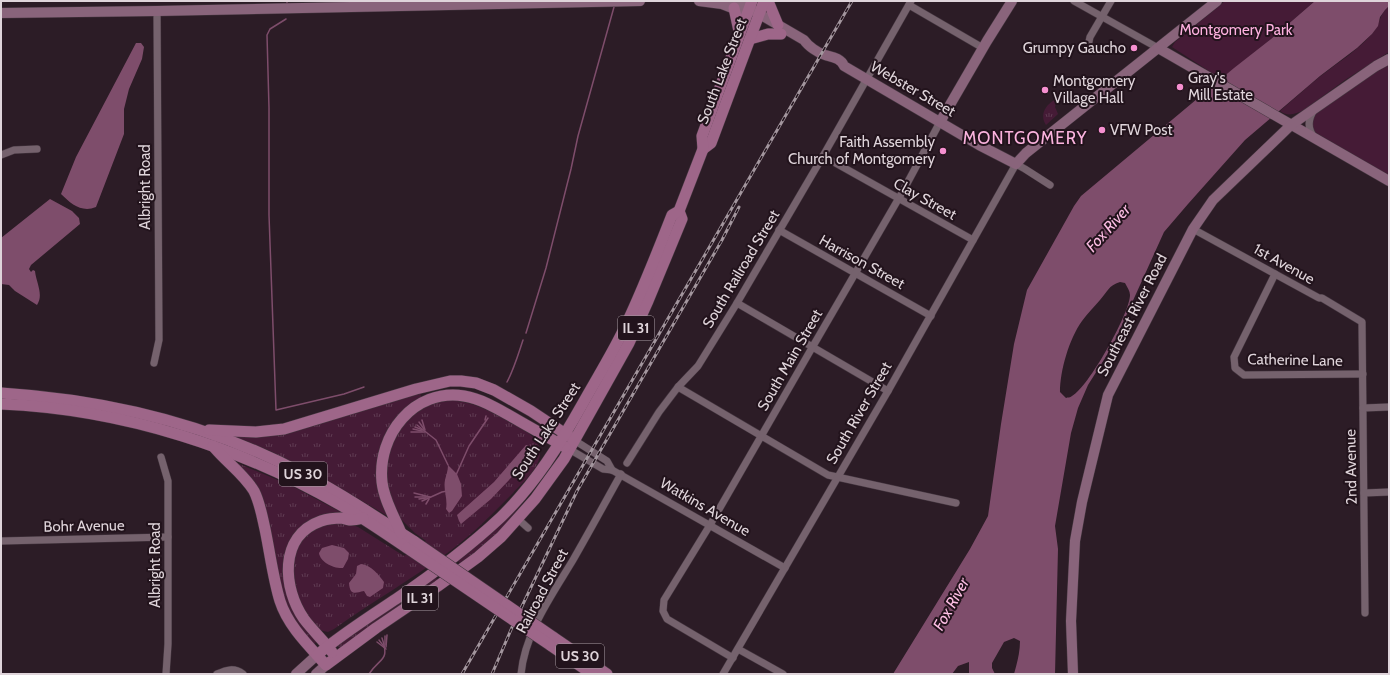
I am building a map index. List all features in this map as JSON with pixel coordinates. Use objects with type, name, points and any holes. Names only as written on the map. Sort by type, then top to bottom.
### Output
[{"type":"main road","name":"South Lake Street","points":[[703,149],[711,143],[764,1]]},
{"type":"main road","points":[[750,39],[779,29],[768,1]]},
{"type":"main road","name":"South Lake Street","points":[[326,665],[376,628],[471,563],[501,537],[544,488],[570,441],[623,330],[672,215],[679,211],[703,149],[702,136],[739,34],[738,23],[742,5]]},
{"type":"main road","points":[[199,429],[256,432],[284,429],[416,389],[450,381],[462,381],[476,383],[494,390],[531,411],[570,441]]},
{"type":"main road","name":"US 30","points":[[1,393],[87,402],[146,414],[199,429],[255,451],[308,476],[401,533],[411,545]]},
{"type":"main road","points":[[401,533],[385,496],[382,481],[382,462],[387,442],[394,428],[408,413],[425,401],[436,397],[450,395],[477,399],[559,444]]},
{"type":"main road","name":"US 30","points":[[1,404],[76,412],[126,421],[178,434],[260,464],[295,481],[411,545],[551,641],[607,674]]},
{"type":"main road","name":"South Lake Street","points":[[317,655],[429,576],[485,531],[526,491],[559,444],[570,441]]},
{"type":"main road","points":[[213,446],[220,455],[240,472],[254,492],[261,509],[277,588],[282,605],[292,625],[326,665]]},
{"type":"main road","points":[[336,657],[305,620],[295,601],[291,591],[288,573],[288,560],[291,550],[300,535],[314,524],[331,518],[350,520],[363,518]]},
{"type":"main road","name":"US 30","points":[[551,641],[592,674]]},
{"type":"street","points":[[1,13],[640,1]]},
{"type":"street","name":"Webster Street","points":[[699,1],[742,5],[758,18],[804,40],[807,44],[826,56],[826,59],[836,65],[840,67],[844,66],[979,145],[1025,169],[1050,185]]},
{"type":"street","points":[[940,122],[1012,1]]},
{"type":"street","points":[[1074,1],[1212,78],[1389,181]]},
{"type":"street","points":[[1088,46],[1090,37],[1111,1]]},
{"type":"street","points":[[1016,164],[1026,153],[1217,1]]},
{"type":"street","points":[[910,3],[983,48]]},
{"type":"street","name":"South Railroad Street","points":[[627,463],[659,412],[678,387],[698,366],[737,303],[824,156],[910,3]]},
{"type":"street","name":"Albright Road","points":[[154,363],[159,340],[157,11]]},
{"type":"street","name":"Southeast River Road","points":[[1073,674],[1071,621],[1075,541],[1082,502],[1108,395],[1193,229],[1213,200],[1291,125],[1376,66],[1389,59]]},
{"type":"street","points":[[1315,138],[1310,131],[1309,121],[1316,108]]},
{"type":"street","name":"South Main Street","points":[[732,658],[667,619],[663,611],[664,600],[710,525],[940,122]]},
{"type":"street","points":[[1,155],[14,150],[37,149]]},
{"type":"street","name":"Clay Street","points":[[824,156],[973,240]]},
{"type":"street","name":"South River Street","points":[[723,674],[888,391],[1016,164]]},
{"type":"street","name":"1st Avenue","points":[[1193,229],[1319,298],[1322,298],[1362,322]]},
{"type":"street","name":"Harrison Street","points":[[780,230],[931,316]]},
{"type":"street","name":"Catherine Lane","points":[[1275,274],[1234,357],[1235,368],[1244,375],[1363,374]]},
{"type":"street","points":[[737,303],[888,391]]},
{"type":"street","name":"2nd Avenue","points":[[1362,322],[1365,613]]},
{"type":"street","points":[[678,387],[828,475],[956,503]]},
{"type":"street","points":[[1363,408],[1389,408]]},
{"type":"street","name":"Watkins Avenue","points":[[570,441],[607,461],[612,470]]},
{"type":"street","name":"Watkins Avenue","points":[[570,441],[602,469],[612,470],[620,474],[785,568]]},
{"type":"street","name":"Albright Road","points":[[161,457],[168,481],[167,674]]},
{"type":"street","name":"Railroad Street","points":[[521,674],[522,664],[529,642],[542,613],[594,524],[620,474]]},
{"type":"street","points":[[1364,493],[1389,492]]},
{"type":"street","points":[[518,519],[528,528]]},
{"type":"street","name":"Bohr Avenue","points":[[1,541],[168,537]]},
{"type":"street","points":[[738,648],[783,674]]},
{"type":"street","name":"South Lake Street","points":[[296,674],[317,655]]},
{"type":"street","name":"South Lake Street","points":[[316,674],[326,665]]},
{"type":"street","points":[[217,674],[231,669],[238,670],[242,674]]},
{"type":"green space","name":"Montgomery Park","points":[[1225,1],[1315,1],[1221,79],[1172,47],[1175,42]]},
{"type":"green space","points":[[1389,6],[1389,52],[1345,80],[1304,110],[1292,114],[1286,114],[1280,111],[1317,79],[1355,51],[1367,40],[1375,31],[1383,12]]},
{"type":"green space","points":[[1389,61],[1389,176],[1316,133],[1312,124],[1315,114]]},
{"type":"green space","points":[[1061,97],[1068,100],[1066,102],[1060,100],[1056,103],[1055,107],[1058,114],[1046,125],[1043,116],[1044,111],[1052,101]]},
{"type":"green space","points":[[420,392],[421,397],[410,405],[381,449],[391,518],[316,474],[270,451],[231,435],[243,435]]},
{"type":"green space","points":[[452,400],[469,403],[491,412],[530,434],[537,442],[540,451],[540,457],[535,469],[490,516],[467,538],[450,551],[334,629],[328,632],[319,630],[309,619],[300,604],[292,573],[297,546],[310,531],[331,522],[350,524],[358,527],[404,556],[426,541],[415,533],[400,518],[392,503],[385,475],[391,443],[408,419],[425,407],[440,401]]},
{"type":"green space","points":[[237,463],[292,486],[346,515],[319,518],[285,564],[317,641],[314,644],[296,623],[283,599],[268,529]]},
{"type":"green space","points":[[538,481],[539,482],[498,534],[462,565],[457,560]]},
{"type":"green space","points":[[434,577],[440,581],[340,648],[337,645]]},
{"type":"water","name":"Fox River","points":[[1315,1],[1389,1],[1389,6],[1380,17],[1378,26],[1372,34],[1245,140],[1164,232],[1112,347],[1088,385],[1078,408],[1071,433],[1055,526],[1058,549],[1055,674],[1014,674],[1019,654],[1020,641],[1014,638],[1004,642],[992,663],[992,668],[995,674],[969,674],[969,662],[958,666],[952,674],[893,674],[970,549],[988,516],[1014,344],[1027,290],[1074,206],[1081,196],[1234,68],[1271,39]],"holes":[[[1120,282],[1125,283],[1130,295],[1128,304],[1116,333],[1088,379],[1071,397],[1066,398],[1060,392],[1060,384],[1066,355],[1077,328],[1111,287]]]},
{"type":"water","points":[[136,43],[141,43],[144,47],[142,59],[129,89],[124,109],[124,134],[96,207],[91,209],[81,208],[73,204],[61,194],[76,157]]},
{"type":"water","points":[[50,199],[72,211],[79,218],[80,224],[31,265],[29,269],[31,272],[33,270],[35,271],[40,293],[37,305],[15,291],[9,285],[1,284],[1,238]]},
{"type":"water","points":[[526,445],[528,445],[531,453],[528,460],[491,499],[461,524],[457,515],[494,482]]},
{"type":"water","points":[[448,465],[457,474],[461,484],[462,496],[449,513],[446,509],[445,487]]},
{"type":"water","points":[[332,545],[344,548],[349,553],[348,559],[343,568],[328,564],[320,556],[319,553],[322,548]]},
{"type":"water","points":[[361,564],[371,568],[384,582],[383,588],[370,597],[367,596],[364,591],[354,593],[350,590],[349,583],[356,574],[357,566]]},
{"type":"waterway","points":[[526,333],[546,268],[578,136],[614,7]]},
{"type":"waterway","points":[[286,19],[270,29],[267,35],[269,215],[276,410],[344,394],[364,387]]},
{"type":"waterway","points":[[507,382],[514,367],[523,340]]},
{"type":"waterway","points":[[485,420],[486,416]]},
{"type":"waterway","points":[[456,475],[469,446],[488,418]]},
{"type":"waterway","points":[[422,420],[425,430]]},
{"type":"waterway","points":[[419,422],[424,429]]},
{"type":"waterway","points":[[417,425],[436,440],[448,465]]},
{"type":"waterway","points":[[415,427],[423,430]]},
{"type":"waterway","points":[[413,429],[422,431]]},
{"type":"waterway","points":[[411,432],[425,432]]},
{"type":"waterway","points":[[422,501],[447,491]]},
{"type":"waterway","points":[[414,493],[430,497]]},
{"type":"waterway","points":[[415,497],[428,497]]},
{"type":"waterway","points":[[419,499],[426,498]]},
{"type":"waterway","points":[[426,504],[429,499]]},
{"type":"waterway","points":[[386,647],[387,635]]},
{"type":"waterway","points":[[385,636],[385,645]]},
{"type":"waterway","points":[[369,674],[383,659],[385,651],[382,638]]},
{"type":"waterway","points":[[379,640],[385,648]]},
{"type":"waterway","points":[[377,642],[386,649]]},
{"type":"railway","points":[[462,674],[852,1]]},
{"type":"railway","points":[[492,674],[513,625],[577,491],[722,240],[739,207]]},
{"type":"place","name":"Grumpy Gaucho","points":[[1134,48]]},
{"type":"place","name":"Gray's Mill Estate","points":[[1180,87]]},
{"type":"place","name":"Montgomery Village Hall","points":[[1045,90]]},
{"type":"place","name":"VFW Post","points":[[1102,130]]},
{"type":"place","name":"Faith Assembly Church of Montgomery","points":[[943,151]]},
{"type":"district","name":"MONTGOMERY","points":[[1025,138]]}]
